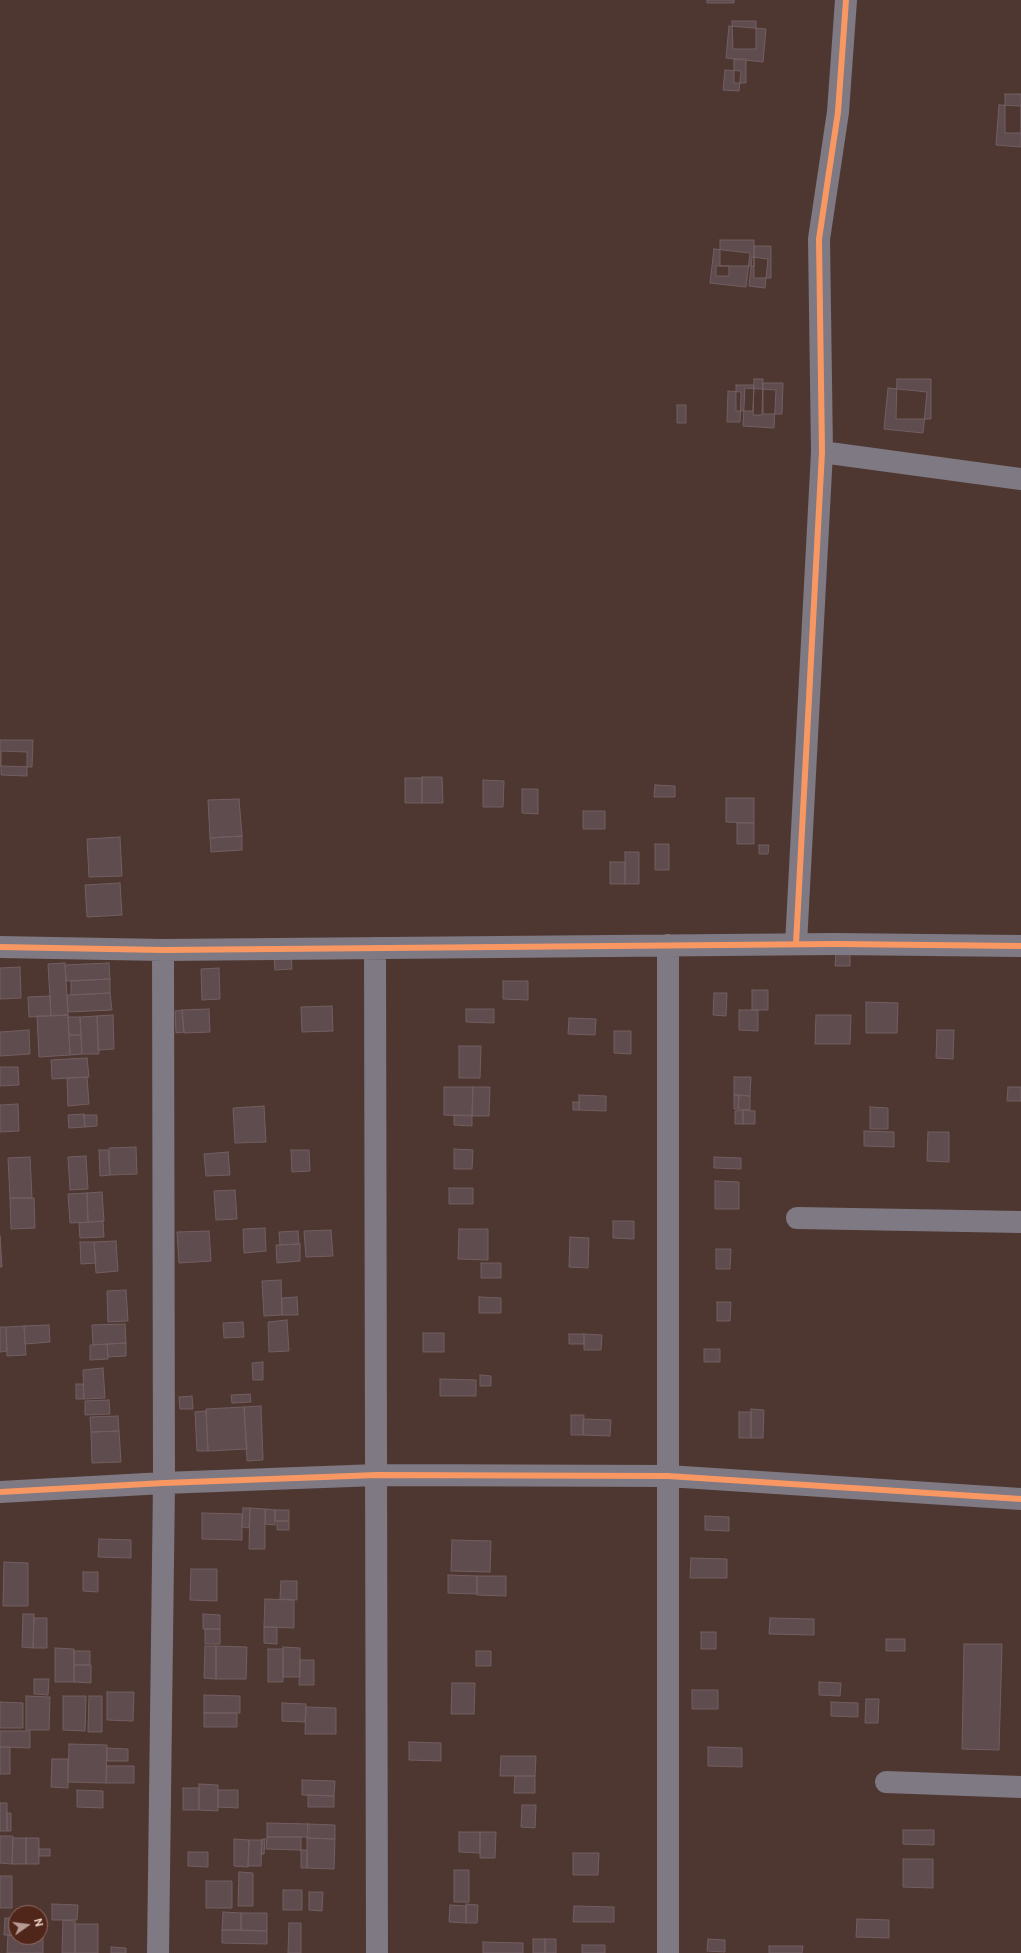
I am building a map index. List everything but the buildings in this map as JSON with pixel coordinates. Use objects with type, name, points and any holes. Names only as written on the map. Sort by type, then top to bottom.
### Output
[{"type":"street","points":[[796,944],[822,452],[819,239],[838,112],[846,0]]},
{"type":"street","points":[[822,452],[1021,479]]},
{"type":"street","points":[[0,947],[163,950],[796,944],[1021,946]]},
{"type":"street","points":[[668,945],[668,1953]]},
{"type":"street","points":[[376,948],[377,1953]]},
{"type":"street","points":[[158,1953],[164,1482],[163,950]]},
{"type":"street","points":[[797,1218],[1021,1222]]},
{"type":"street","points":[[0,1492],[164,1482],[377,1475],[668,1476],[1021,1499]]},
{"type":"street","points":[[886,1782],[1021,1787]]},
{"type":"cycle path","points":[[796,944],[822,452],[819,239],[838,112],[846,0]]},
{"type":"cycle path","points":[[0,947],[163,950],[835,944],[1021,946]]},
{"type":"cycle path","points":[[0,1492],[164,1483],[377,1475],[668,1476],[1021,1499]]}]
